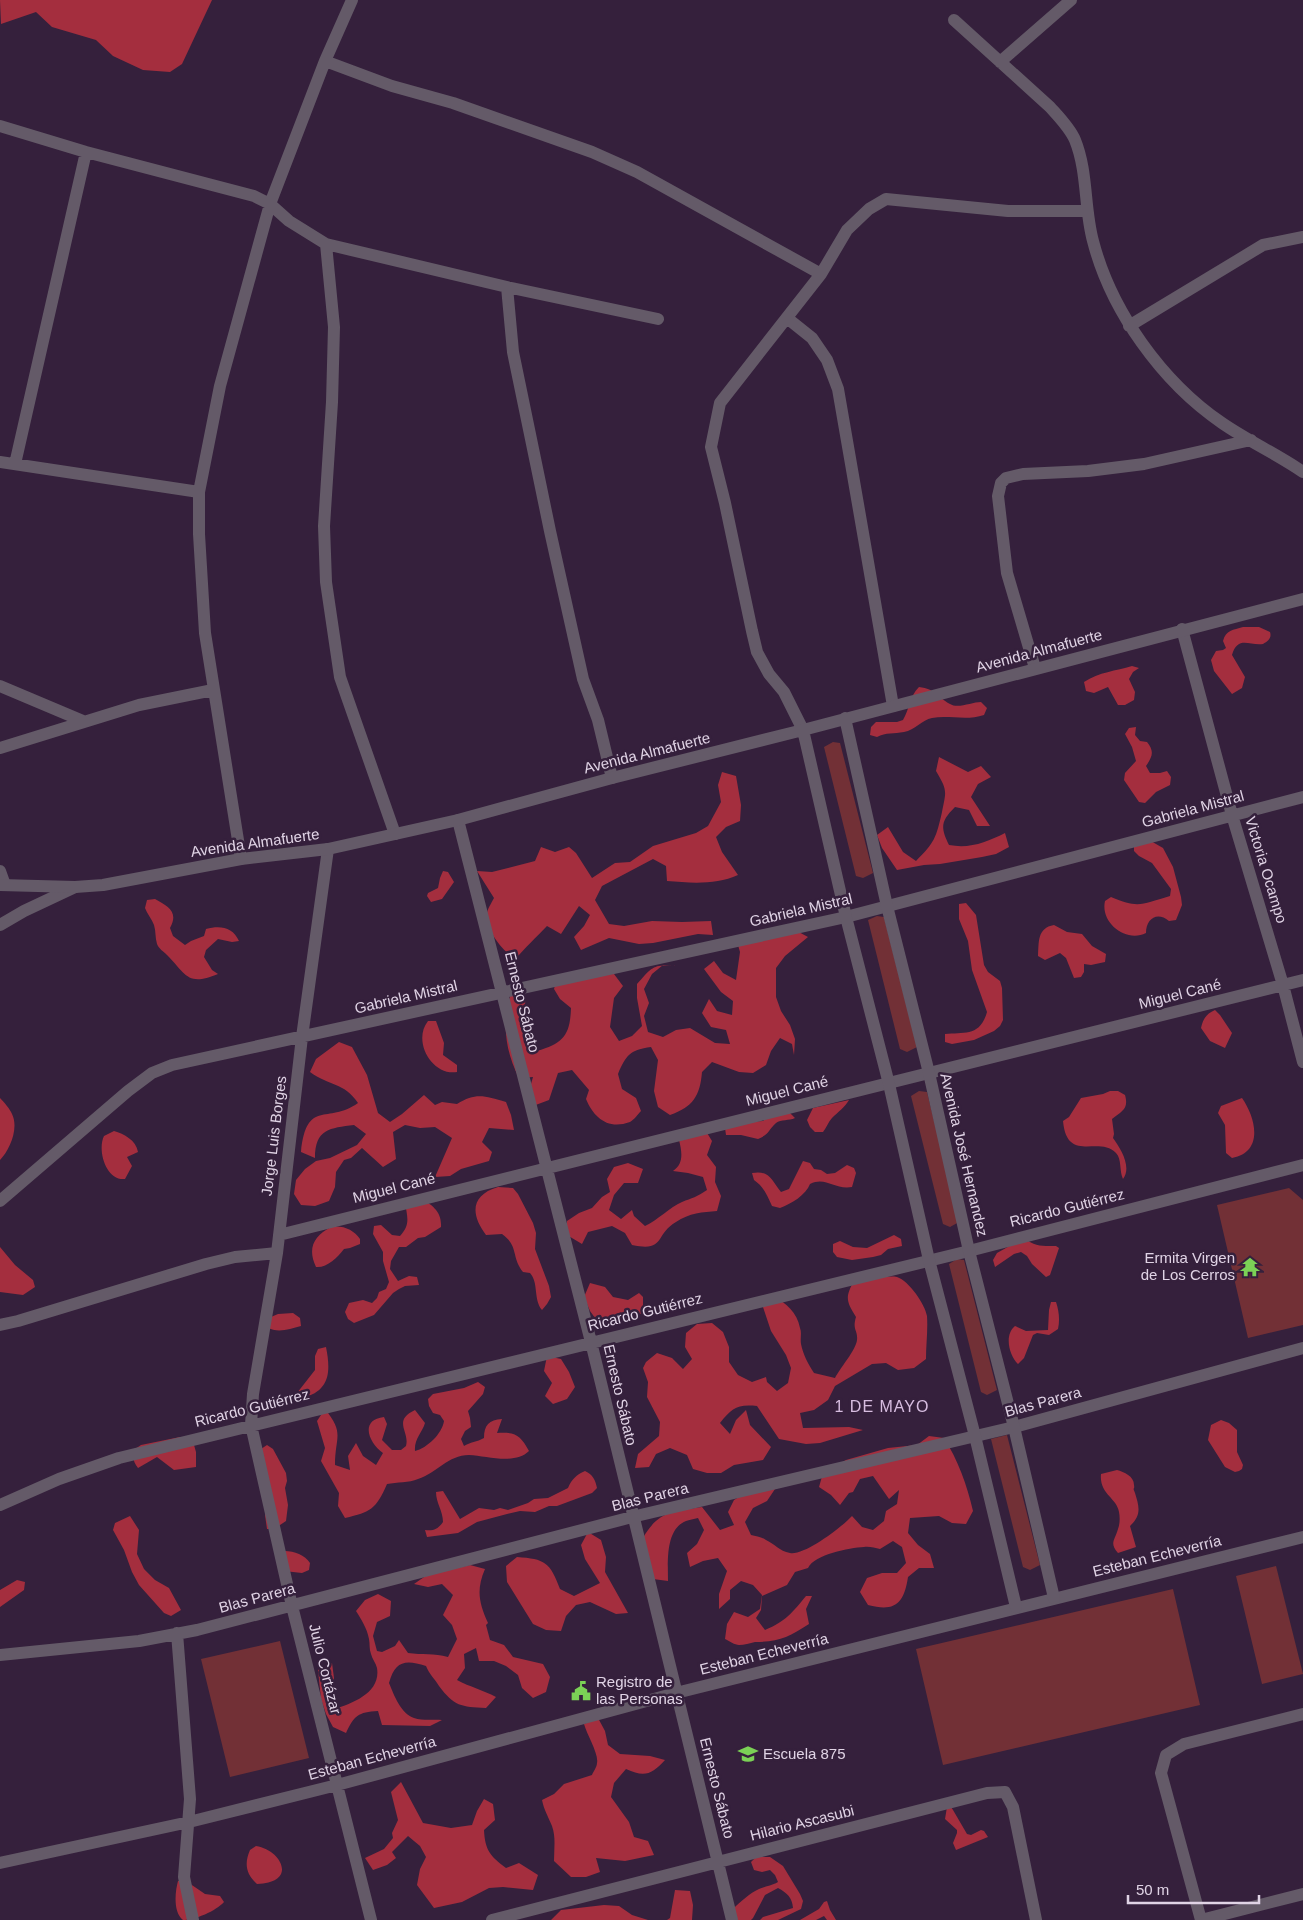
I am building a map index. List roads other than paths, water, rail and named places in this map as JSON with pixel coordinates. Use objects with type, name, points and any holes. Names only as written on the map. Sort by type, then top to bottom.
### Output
[{"type":"street","points":[[241,859],[205,633],[201,589],[199,492],[220,386],[270,204],[325,61],[352,0]]},
{"type":"street","points":[[1000,62],[1071,0]]},
{"type":"street","points":[[954,20],[1055,112],[1075,139],[1083,169],[1086,211],[1093,242],[1115,300],[1129,326],[1154,359],[1181,389],[1221,423],[1303,472]]},
{"type":"street","points":[[325,61],[392,86],[453,103],[592,152],[637,172],[821,274]]},
{"type":"street","points":[[0,126],[86,152],[254,196],[270,204],[289,221],[326,244],[507,287],[658,319]]},
{"type":"street","points":[[15,464],[86,152]]},
{"type":"street","points":[[1016,1607],[975,1436],[929,1260],[803,730],[784,692],[769,674],[757,652],[711,447],[720,403],[821,274],[847,230],[869,209],[886,200],[1008,211],[1086,211]]},
{"type":"street","points":[[1129,326],[1264,245],[1303,237]]},
{"type":"street","points":[[326,244],[334,327],[332,402],[324,526],[327,590],[340,677],[395,834]]},
{"type":"street","points":[[507,287],[513,352],[550,531],[583,679],[598,720],[612,778]]},
{"type":"street","points":[[787,318],[812,338],[827,360],[838,389],[893,706]]},
{"type":"street","points":[[1036,668],[1007,573],[998,496],[1001,483],[1006,478],[1023,474],[1088,471],[1144,464],[1251,440]]},
{"type":"street","points":[[0,462],[199,492]]},
{"type":"street","name":"Avenida Almafuerte","points":[[0,925],[24,911],[75,887],[103,885],[241,859],[328,850],[458,820],[612,778],[1303,599]]},
{"type":"street","name":"Victoria Ocampo","points":[[1182,630],[1232,814],[1283,985],[1303,1062]]},
{"type":"street","points":[[0,686],[84,721]]},
{"type":"street","points":[[0,748],[139,705],[213,690]]},
{"type":"street","name":"Avenida José Hernandez","points":[[845,718],[887,906],[929,1073],[969,1250],[1014,1427],[1054,1598]]},
{"type":"street","name":"Gabriela Mistral","points":[[0,1202],[128,1091],[152,1073],[172,1065],[846,917],[1232,814],[1303,797]]},
{"type":"street","name":"Ernesto Sábato","points":[[458,820],[591,1342],[632,1517],[732,1920]]},
{"type":"street","name":"Jorge Luis Borges","points":[[251,1425],[253,1394],[277,1253],[302,1037],[328,850]]},
{"type":"street","points":[[0,871],[2,885],[75,887]]},
{"type":"street","name":"Miguel Cané","points":[[279,1235],[546,1166],[888,1084],[1303,980]]},
{"type":"street","name":"Ricardo Gutiérrez","points":[[2,1501],[59,1478],[119,1458],[929,1260],[1303,1165]]},
{"type":"street","points":[[0,1325],[206,1264],[235,1257],[277,1253]]},
{"type":"street","name":"Blas Parera","points":[[0,1655],[139,1642],[197,1630],[632,1517],[1014,1427],[1303,1348]]},
{"type":"street","name":"Julio Cortázar","points":[[251,1425],[292,1606],[371,1920]]},
{"type":"street","name":"Esteban Echeverría","points":[[0,1863],[189,1822],[337,1785],[676,1693],[1303,1537]]},
{"type":"street","points":[[177,1633],[190,1799],[184,1877],[193,1920]]},
{"type":"street","points":[[1303,1714],[1184,1744],[1166,1755],[1161,1773],[1201,1920],[1303,1894]]},
{"type":"street","name":"Hilario Ascasubi","points":[[492,1920],[987,1793],[1005,1792],[1013,1806],[1036,1920]]},
{"type":"place","name":"Ermita Virgen de Los Cerros","points":[[1250,1267]]},
{"type":"place","name":"Registro de las Personas","points":[[581,1691]]},
{"type":"place","name":"Escuela 875","points":[[748,1754]]},
{"type":"district","name":"1 DE MAYO","points":[[882,1406]]}]
